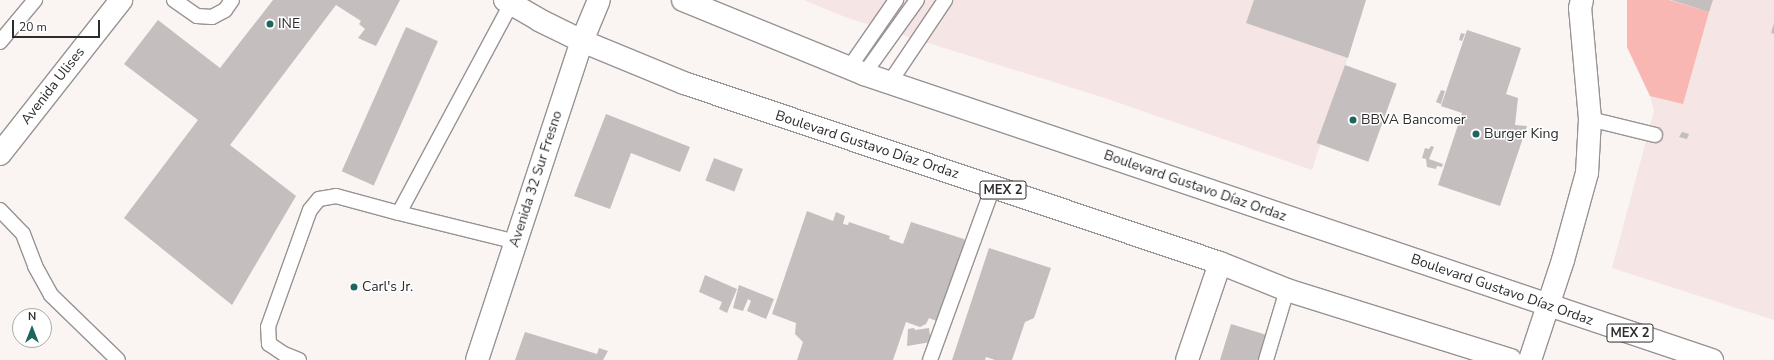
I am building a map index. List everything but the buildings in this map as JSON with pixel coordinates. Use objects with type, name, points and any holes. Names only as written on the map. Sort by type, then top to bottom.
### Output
[{"type":"main road","name":"Avenida Ulises","points":[[0,154],[121,0]]},
{"type":"main road","name":"Avenida 32 Sur Fresno","points":[[477,360],[582,41],[599,0]]},
{"type":"main road","name":"Boulevard Gustavo Díaz Ordaz","points":[[683,0],[856,71],[1547,306],[1712,360]]},
{"type":"main road","points":[[1530,360],[1563,260],[1587,173],[1590,119],[1580,8],[1582,0]]},
{"type":"main road","name":"Boulevard Gustavo Díaz Ordaz","points":[[508,2],[582,41],[690,85],[1220,263],[1287,290],[1510,360]]},
{"type":"main road","points":[[1187,360],[1220,263]]},
{"type":"lane","points":[[0,42],[35,0]]},
{"type":"lane","points":[[174,0],[197,16],[212,17],[225,10],[232,0]]},
{"type":"lane","points":[[856,71],[896,0]]},
{"type":"lane","points":[[856,71],[917,0]]},
{"type":"lane","points":[[890,82],[944,0]]},
{"type":"lane","points":[[399,213],[508,2]]},
{"type":"lane","points":[[1590,119],[1654,135]]},
{"type":"lane","points":[[930,360],[993,187]]},
{"type":"lane","points":[[299,360],[284,354],[269,344],[268,326],[310,210],[319,199],[336,196],[516,242]]},
{"type":"lane","points":[[0,210],[23,234],[35,266],[51,295],[118,360]]},
{"type":"lane","points":[[1266,360],[1287,290]]},
{"type":"shaded area","points":[[804,0],[1366,0],[1312,170],[1105,98],[845,17]]},
{"type":"shaded area","points":[[1627,0],[1774,0],[1774,320],[1612,268],[1654,111],[1650,96],[1627,47]]},
{"type":"shaded area","points":[[1627,0],[1669,0],[1709,12],[1683,104],[1650,96],[1627,47]]},
{"type":"place","name":"INE","points":[[270,24]]},
{"type":"place","name":"BBVA Bancomer","points":[[1353,120]]},
{"type":"place","name":"Burger King","points":[[1476,134]]},
{"type":"place","name":"Carl's Jr.","points":[[354,287]]}]
